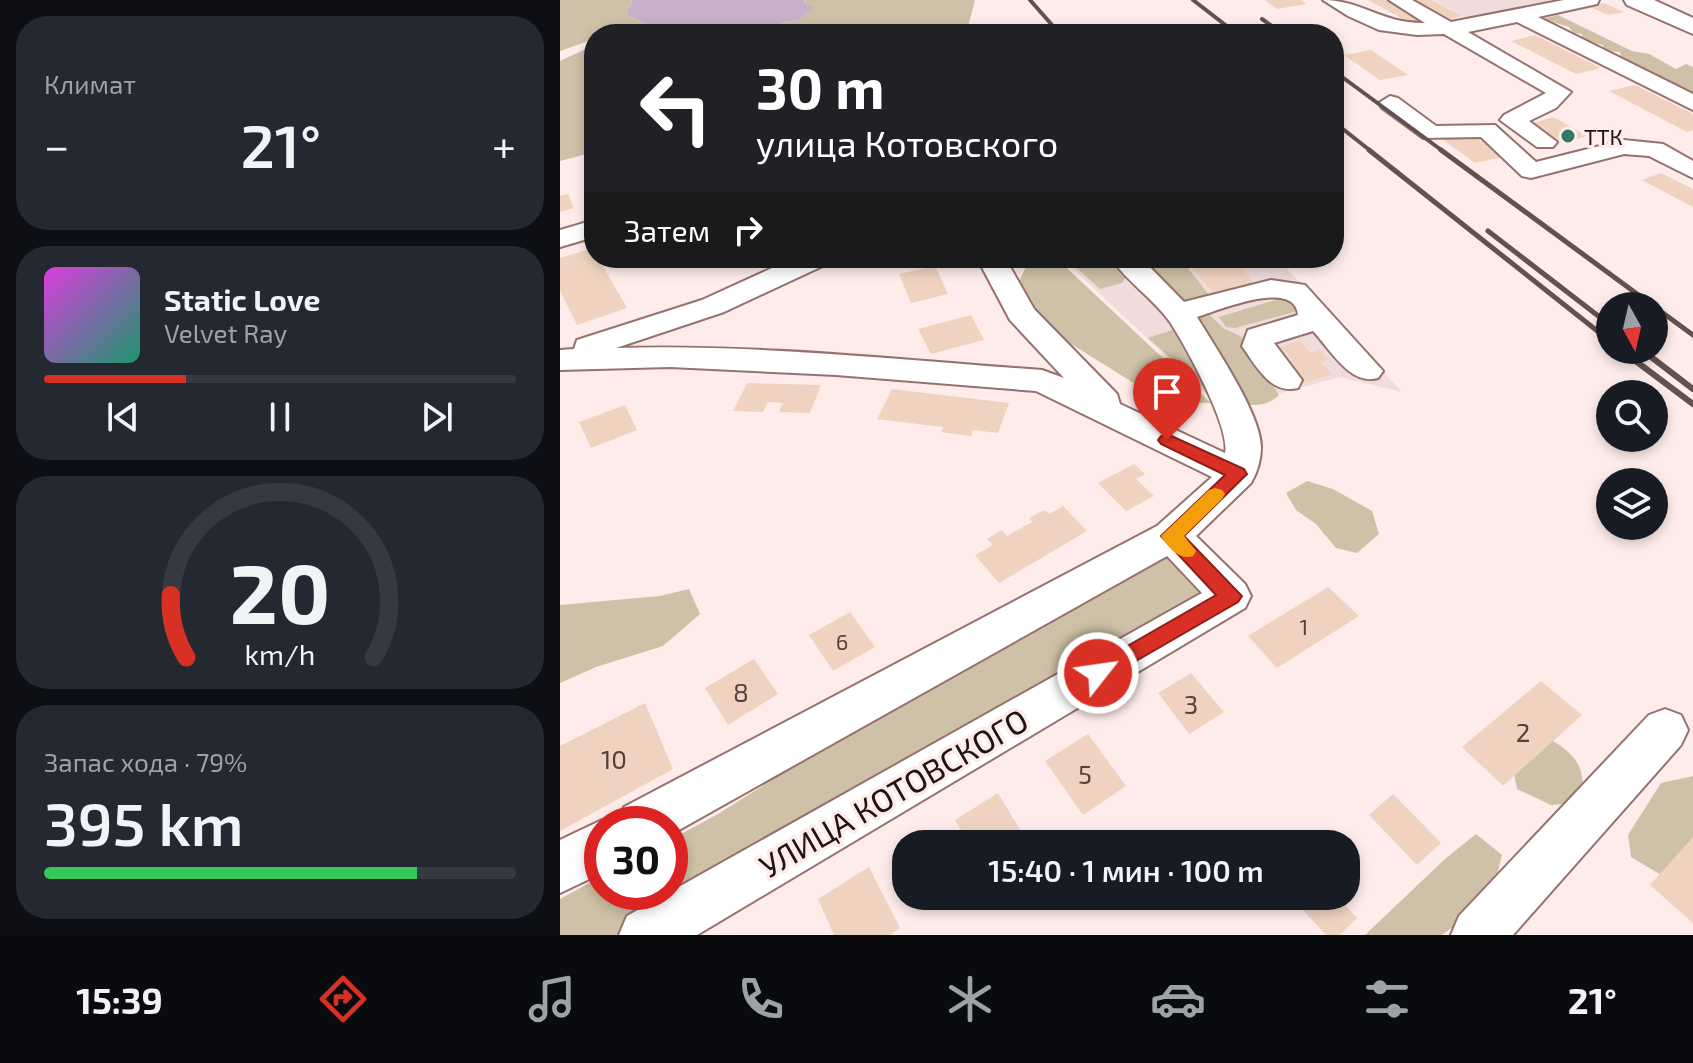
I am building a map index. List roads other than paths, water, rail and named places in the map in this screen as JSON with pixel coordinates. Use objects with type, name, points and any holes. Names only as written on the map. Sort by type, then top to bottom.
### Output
[{"type":"main road","points":[[1635,0],[1693,27]]},
{"type":"street","points":[[1332,0],[1392,27],[1450,27],[1590,0]]},
{"type":"street","points":[[1398,0],[1450,27],[1456,36],[1560,92],[1548,103],[1512,120],[1545,142]]},
{"type":"street","points":[[1518,15],[1693,103]]},
{"type":"street","points":[[1350,25],[1381,23]]},
{"type":"street","points":[[1600,83],[1636,74]]},
{"type":"street","points":[[1390,103],[1431,133],[1487,130],[1531,171]]},
{"type":"street","points":[[1503,178],[1624,147],[1654,149],[1693,171]]},
{"type":"street","points":[[560,239],[584,231]]},
{"type":"street","points":[[560,358],[713,306],[795,268]]},
{"type":"street","points":[[996,268],[1021,314],[1120,418]]},
{"type":"street","points":[[674,806],[1171,536],[1238,474],[1244,446],[1234,411],[1165,304],[1134,268]]},
{"type":"street","points":[[1165,304],[1274,288],[1293,290],[1307,300],[1315,314],[1367,371]]},
{"type":"street","points":[[1286,380],[1258,346],[1259,337],[1309,322],[1315,314]]},
{"type":"street","points":[[560,358],[670,357],[836,365],[1042,381],[1238,474]]},
{"type":"street","name":"УЛИЦА КОТОВСКОГО","points":[[646,935],[1231,596],[1171,536]]},
{"type":"street","points":[[1478,935],[1665,730]]},
{"type":"street","points":[[560,868],[584,855]]},
{"type":"railway","points":[[1030,0],[1051,24]]},
{"type":"railway","points":[[1193,0],[1224,24]]},
{"type":"railway","points":[[1262,19],[1269,24]]},
{"type":"railway","points":[[1344,78],[1444,152]]},
{"type":"railway","points":[[1344,130],[1372,152]]},
{"type":"railway","points":[[1369,150],[1596,330]]},
{"type":"railway","points":[[1441,150],[1693,335]]},
{"type":"railway","points":[[1488,231],[1596,314]]},
{"type":"railway","points":[[1640,364],[1693,404]]},
{"type":"railway","points":[[1660,364],[1693,389]]},
{"type":"place","name":"ТТК","points":[[1568,136]]}]
